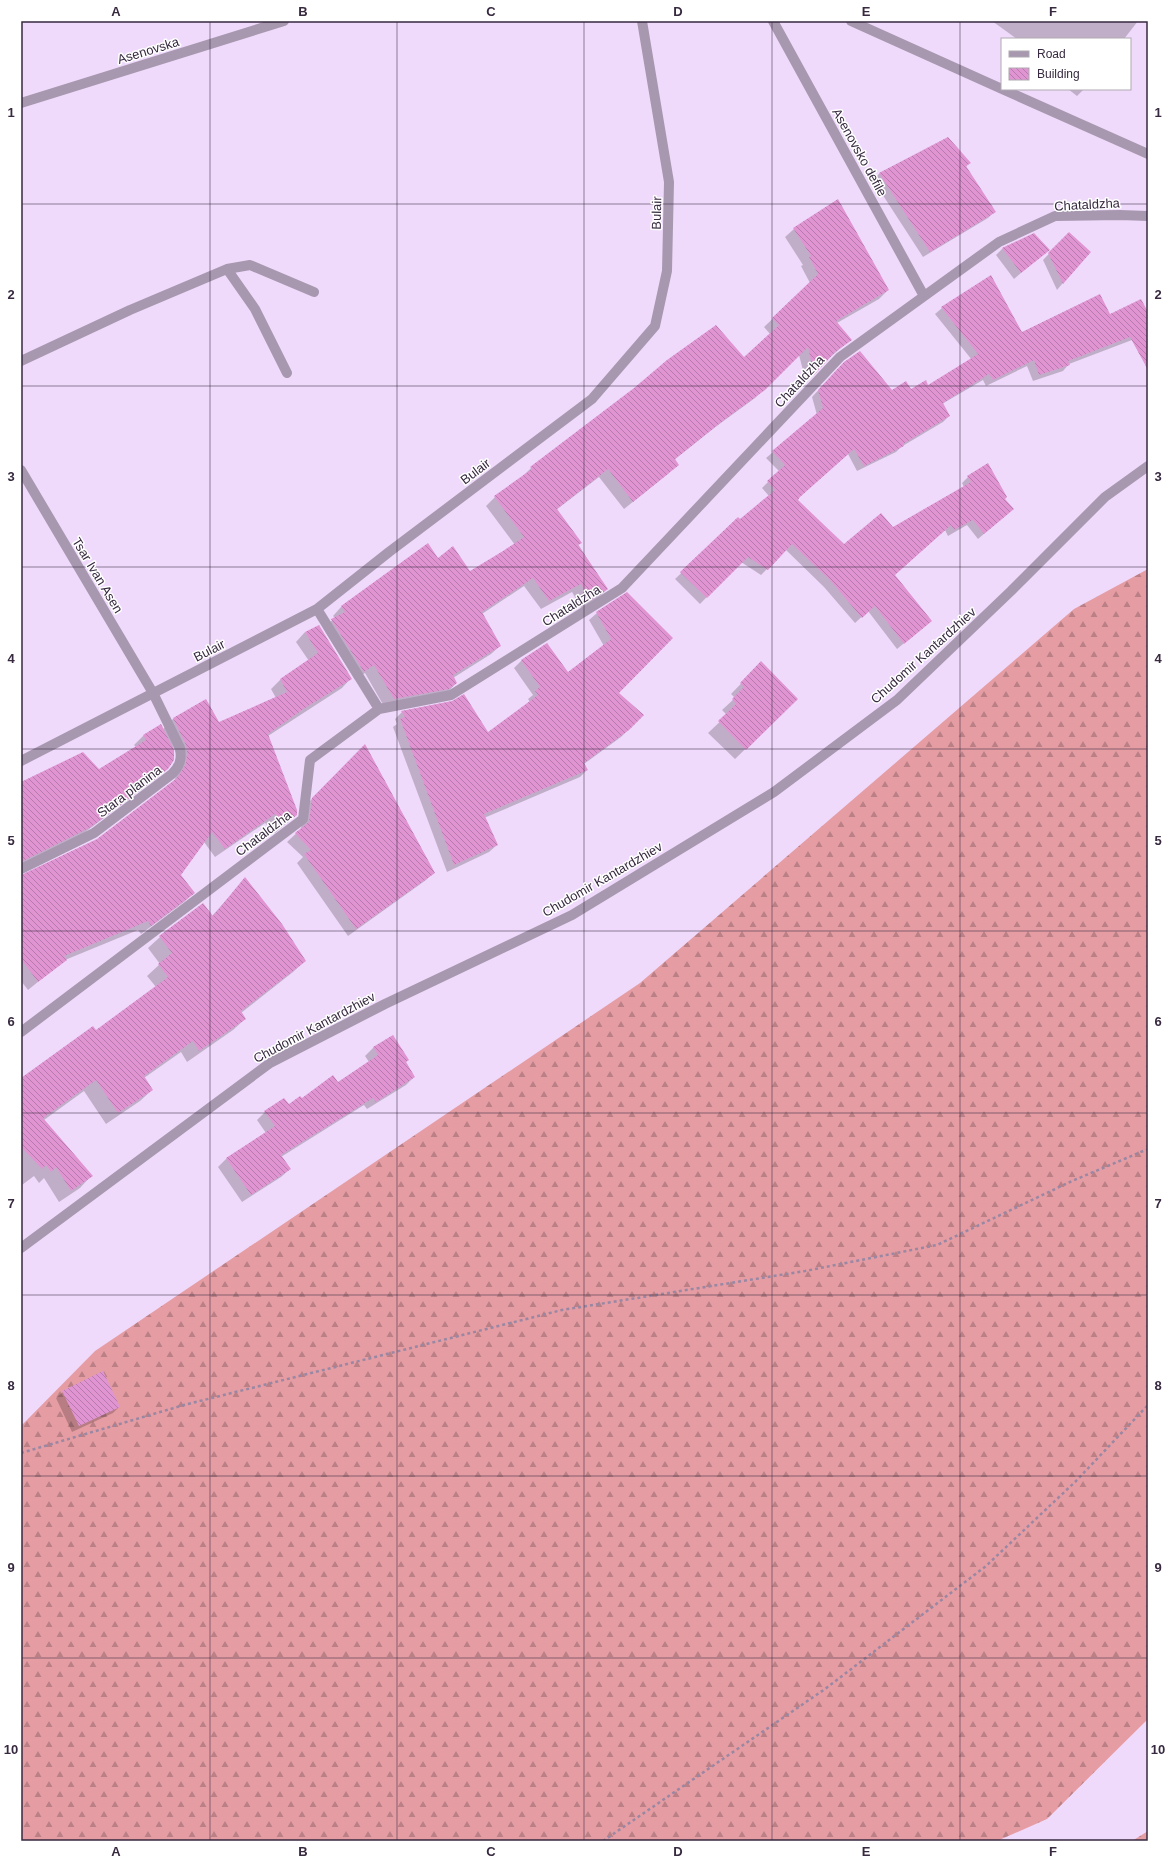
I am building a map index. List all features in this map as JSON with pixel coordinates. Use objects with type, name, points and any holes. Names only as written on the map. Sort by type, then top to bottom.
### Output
[{"type":"street","name":"Asenovska","points":[[21,103],[284,21]]},
{"type":"street","name":"Bulair","points":[[21,761],[317,609],[389,552],[592,399],[655,326],[668,271],[669,182],[642,21]]},
{"type":"street","name":"Asenovsko defile","points":[[773,21],[924,296]]},
{"type":"street","points":[[851,21],[1001,89]]},
{"type":"street","points":[[1004,90],[1148,154]]},
{"type":"street","name":"Chataldzha","points":[[21,1032],[303,819],[310,760],[379,710],[451,695],[622,588],[840,357],[998,242],[1055,216],[1120,214],[1148,216]]},
{"type":"street","points":[[21,361],[130,310],[227,269],[250,265],[314,292]]},
{"type":"street","points":[[227,269],[255,309],[287,373]]},
{"type":"street","name":"Chudomir Kantardzhiev","points":[[21,1248],[270,1063],[386,1004],[572,914],[774,792],[897,700],[1011,591],[1105,497],[1148,466]]},
{"type":"street","name":"Tsar Ivan Asen","points":[[21,470],[153,693]]},
{"type":"street","points":[[317,609],[379,710]]},
{"type":"street","name":"Stara planina","points":[[21,869],[94,833],[177,769],[181,763],[180,748],[153,693]]},
{"type":"path","points":[[21,1453],[184,1405],[562,1310],[805,1271],[937,1245],[1072,1181],[1148,1149]]},
{"type":"path","points":[[603,1841],[825,1689],[986,1566],[1076,1480],[1148,1405]]},
{"type":"green space","points":[[1148,569],[1148,1719],[1047,1819],[997,1841],[21,1841],[21,1426],[95,1351],[640,983],[1074,609]]},
{"type":"green space","points":[[1148,1831],[1148,1841],[1132,1841]]},
{"type":"building","points":[[948,137],[971,163],[966,166],[996,212],[930,252],[879,173]]},
{"type":"building","points":[[838,199],[889,290],[836,321],[852,340],[835,352],[814,375],[808,347],[765,390],[675,459],[679,465],[633,502],[608,469],[557,509],[582,543],[578,545],[608,589],[590,601],[581,584],[549,601],[533,578],[482,612],[501,646],[453,675],[457,683],[449,689],[394,699],[374,665],[364,672],[331,619],[345,612],[341,606],[428,543],[438,558],[453,546],[470,571],[524,537],[494,496],[532,469],[530,467],[634,388],[667,360],[716,325],[744,357],[779,325],[772,318],[818,274],[809,257],[811,256],[793,228]]},
{"type":"building","points":[[1069,232],[1091,252],[1063,284],[1048,253]]},
{"type":"building","points":[[1034,233],[1050,250],[1021,273],[1002,248]]},
{"type":"building","points":[[991,275],[1022,332],[1100,294],[1110,314],[1141,299],[1148,312],[1148,370],[1130,337],[1068,361],[1070,365],[1039,375],[1034,360],[993,380],[989,374],[943,403],[950,416],[903,444],[904,446],[864,466],[854,449],[800,497],[798,500],[844,544],[881,513],[893,527],[971,482],[967,476],[988,463],[1007,497],[1005,499],[1014,509],[984,534],[973,520],[954,530],[951,525],[895,575],[932,621],[904,644],[875,606],[862,618],[830,580],[792,544],[768,570],[748,557],[707,598],[680,572],[738,517],[740,519],[775,490],[767,481],[785,465],[772,451],[823,408],[818,390],[844,362],[860,351],[892,390],[906,381],[911,389],[926,380],[928,385],[978,354],[941,307]]},
{"type":"building","points":[[627,592],[673,638],[619,693],[644,715],[629,730],[584,763],[588,770],[484,814],[498,845],[454,865],[400,719],[405,717],[401,711],[452,701],[464,694],[488,732],[538,695],[535,691],[540,687],[521,660],[547,643],[568,672],[611,639],[596,612]]},
{"type":"building","points":[[319,625],[352,679],[305,708],[268,734],[297,810],[297,815],[285,824],[275,814],[225,849],[212,832],[181,875],[195,893],[151,926],[148,921],[64,956],[67,960],[38,982],[21,959],[21,875],[97,839],[177,778],[186,764],[187,752],[186,745],[173,718],[206,699],[219,722],[287,692],[280,679],[318,653],[305,632]]},
{"type":"building","points":[[761,661],[798,699],[746,750],[718,721],[736,704],[732,699],[744,687],[740,683]]},
{"type":"building","points":[[161,724],[174,750],[174,760],[168,769],[91,827],[21,862],[21,782],[83,752],[99,769],[146,740],[143,735]]},
{"type":"building","points":[[365,744],[435,873],[356,929],[304,854],[311,850],[295,833],[309,822],[312,798]]},
{"type":"building","points":[[245,877],[282,924],[306,961],[241,1011],[246,1019],[199,1051],[193,1041],[144,1076],[153,1090],[118,1113],[96,1080],[43,1118],[93,1176],[71,1191],[56,1167],[51,1172],[46,1165],[42,1169],[21,1147],[21,1078],[93,1026],[96,1030],[168,977],[158,964],[172,953],[159,936],[203,903],[213,916]]},
{"type":"building","points":[[393,1035],[409,1060],[406,1062],[415,1077],[376,1102],[373,1098],[281,1155],[291,1169],[251,1195],[226,1158],[275,1126],[264,1111],[284,1098],[289,1104],[300,1096],[302,1098],[333,1075],[338,1082],[378,1055],[373,1047]]},
{"type":"building","points":[[103,1371],[120,1407],[79,1426],[62,1391]]}]
